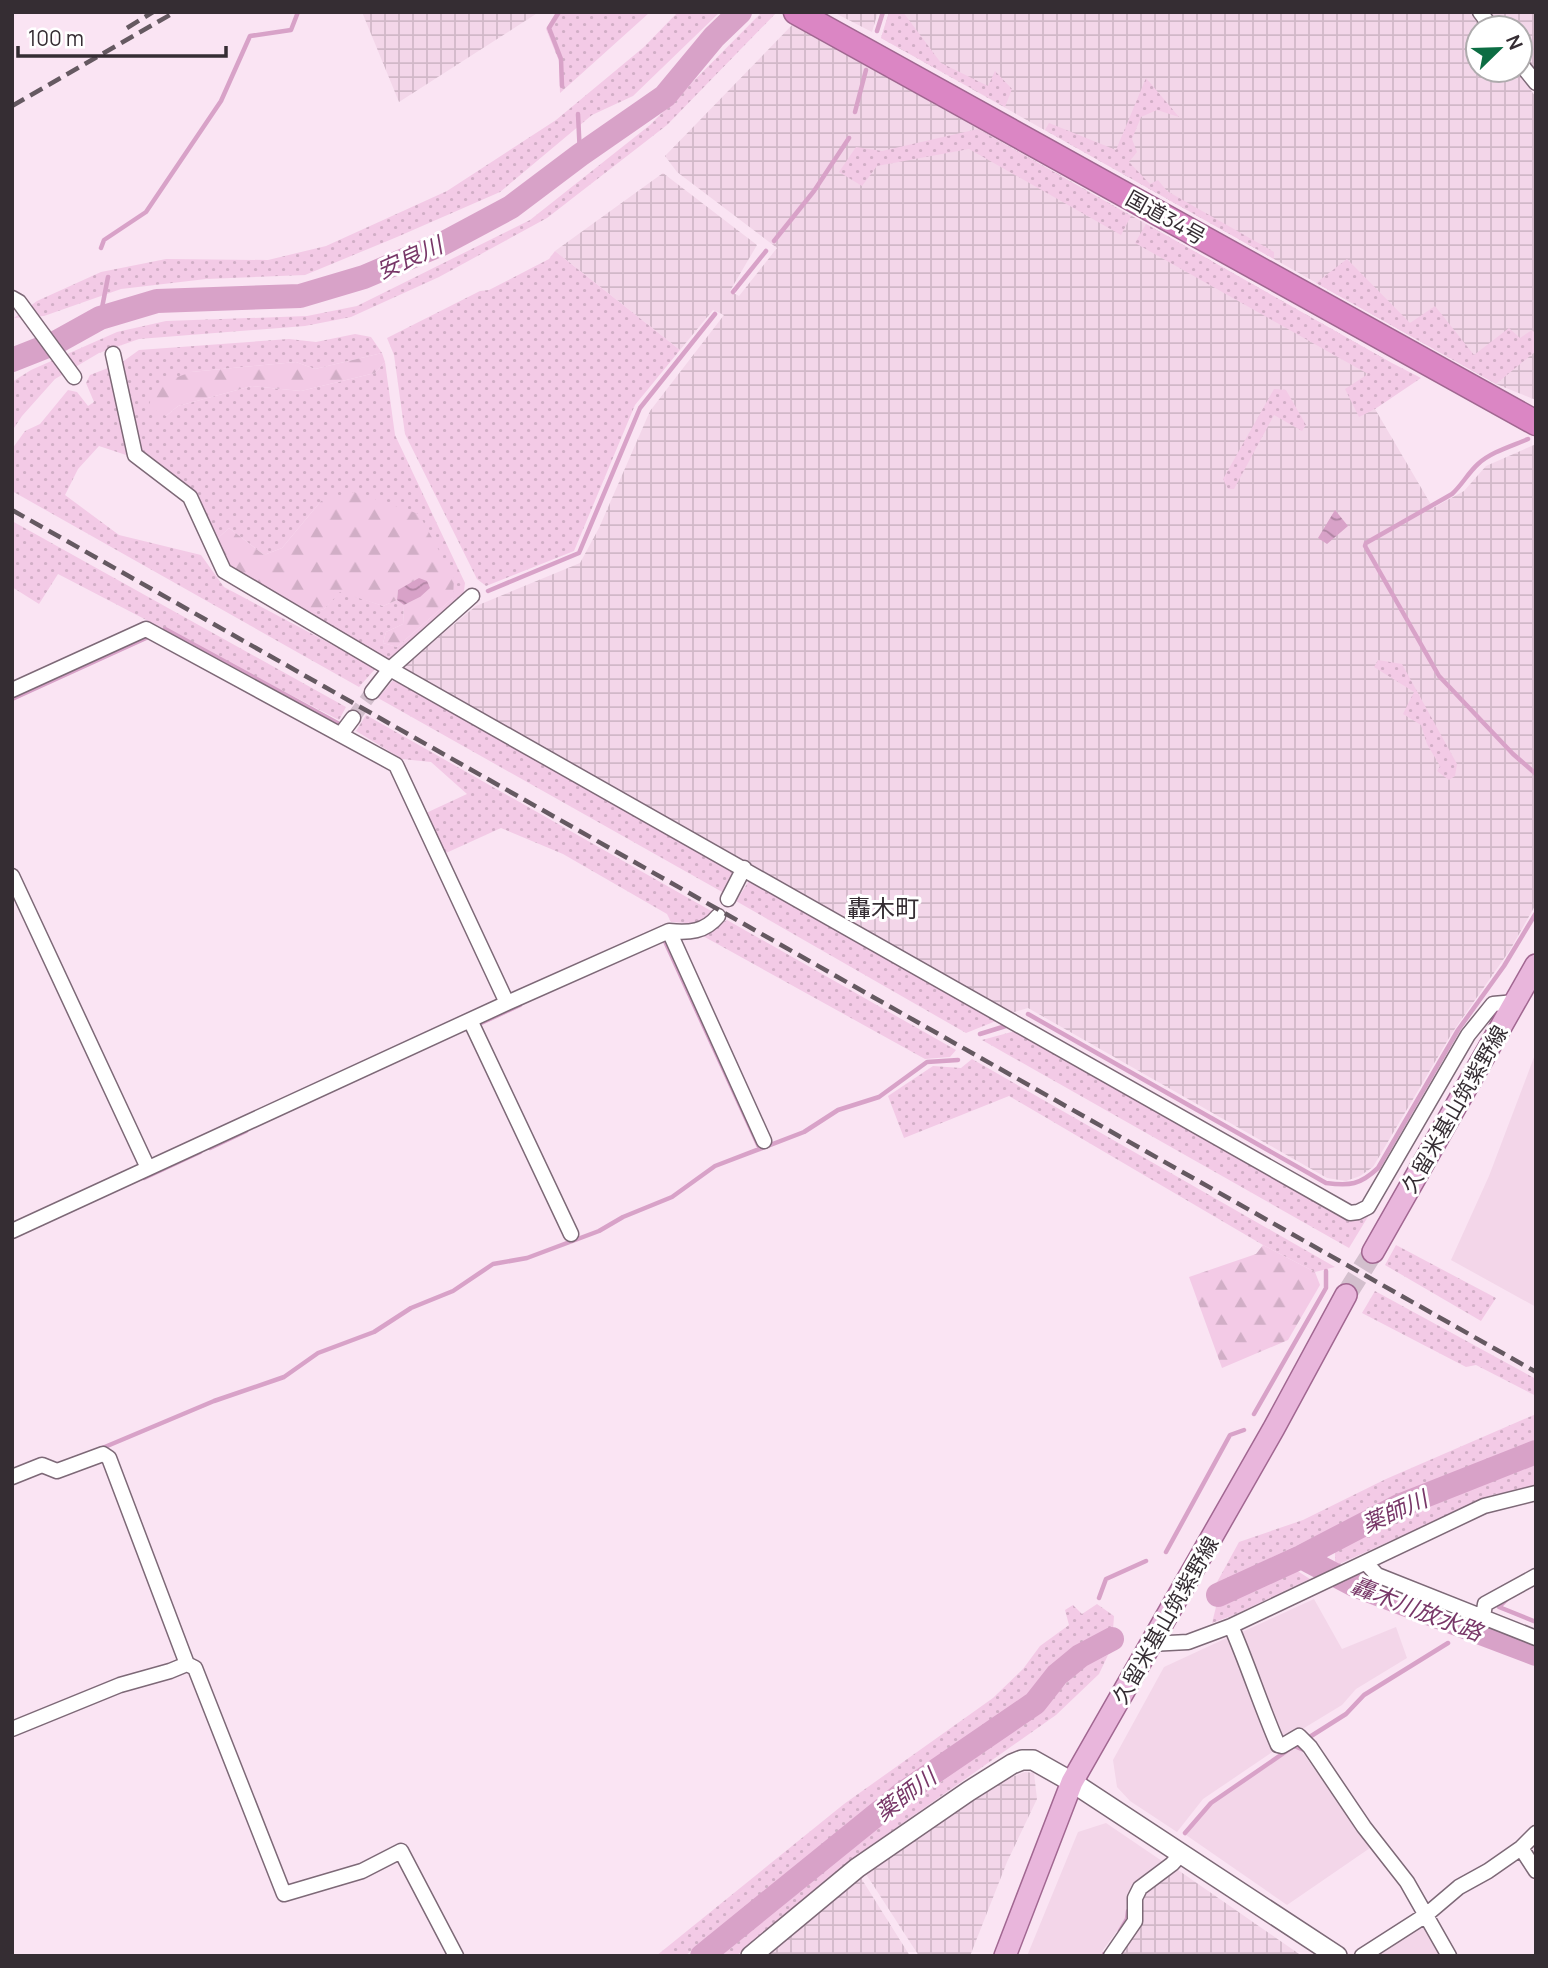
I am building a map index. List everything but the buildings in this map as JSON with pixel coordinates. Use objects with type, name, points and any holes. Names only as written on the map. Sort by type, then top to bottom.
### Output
[{"type":"highway","name":"国道34号","points":[[796,12],[1535,422]]},
{"type":"main road","name":"久留米基山筑紫野線","points":[[1373,1252],[1536,965]]},
{"type":"main road","name":"久留米基山筑紫野線","points":[[1005,1956],[1072,1782],[1274,1428],[1346,1294]]},
{"type":"street","points":[[15,300],[72,374]]},
{"type":"street","points":[[113,354],[135,455],[190,497],[224,571],[390,669],[1350,1213],[1368,1207],[1468,1035],[1493,1004],[1515,1002]]},
{"type":"street","points":[[372,692],[390,669],[472,596]]},
{"type":"street","points":[[12,690],[146,629],[396,765],[507,1003]]},
{"type":"street","points":[[341,734],[353,718]]},
{"type":"street","points":[[728,899],[744,868]]},
{"type":"street","points":[[12,876],[148,1168]]},
{"type":"street","points":[[12,1231],[507,1003],[669,931],[685,933],[700,930],[710,925],[718,916]]},
{"type":"street","points":[[669,931],[764,1142]]},
{"type":"street","points":[[470,1020],[571,1234]]},
{"type":"street","points":[[12,1477],[42,1465],[52,1468],[103,1454],[109,1458],[187,1664],[195,1668],[284,1894],[362,1871],[401,1851],[456,1956]]},
{"type":"street","points":[[1150,1644],[1188,1642],[1231,1626],[1484,1506],[1522,1494],[1536,1493]]},
{"type":"street","points":[[1360,1566],[1536,1638]]},
{"type":"street","points":[[1483,1617],[1485,1604],[1536,1576]]},
{"type":"street","points":[[1231,1626],[1278,1745],[1282,1746],[1298,1736],[1310,1747],[1364,1827],[1407,1882],[1448,1956]]},
{"type":"street","points":[[12,1729],[120,1685],[187,1664]]},
{"type":"street","points":[[751,1956],[858,1868],[969,1791],[1022,1760],[1033,1760],[1072,1782],[1337,1956]]},
{"type":"street","points":[[1362,1956],[1426,1915],[1459,1887],[1489,1871],[1521,1848],[1536,1833]]},
{"type":"street","points":[[1521,1848],[1536,1871]]},
{"type":"street","points":[[1111,1956],[1135,1921],[1135,1898],[1140,1888],[1182,1853]]},
{"type":"shaded area","points":[[362,12],[539,12],[399,102]]},
{"type":"shaded area","points":[[833,12],[878,12],[872,32]]},
{"type":"shaded area","points":[[889,12],[1469,12],[1471,14],[1464,14],[1464,84],[1526,84],[1536,97],[1536,400],[1496,384],[881,38]]},
{"type":"shaded area","points":[[1490,12],[1536,12],[1536,71],[1534,14]]},
{"type":"shaded area","points":[[793,24],[1390,362],[1359,416],[1375,409],[1433,508],[1464,491],[1486,466],[1536,444],[1536,904],[1510,950],[1452,1033],[1373,1167],[1360,1176],[1346,1181],[1327,1178],[1028,1008],[1011,1013],[401,668],[476,606],[580,563],[599,528],[650,411],[724,315],[713,310],[680,350],[555,251],[663,173],[757,245],[730,291],[739,296],[777,248],[677,172],[665,156]]},
{"type":"shaded area","points":[[1536,1052],[1536,1307],[1451,1260],[1489,1176]]},
{"type":"shaded area","points":[[1314,1599],[1342,1649],[1396,1627],[1407,1658],[1356,1689],[1342,1705],[1286,1739],[1278,1736],[1240,1633]]},
{"type":"shaded area","points":[[1231,1636],[1249,1682],[1254,1704],[1274,1751],[1203,1799],[1177,1832],[1130,1801],[1117,1787],[1113,1760],[1164,1667]]},
{"type":"shaded area","points":[[1294,1749],[1301,1750],[1370,1848],[1287,1905],[1186,1835],[1213,1802]]},
{"type":"shaded area","points":[[1025,1772],[1034,1773],[1037,1799],[1007,1862],[970,1956],[919,1956],[866,1874],[996,1783]]},
{"type":"shaded area","points":[[1106,1823],[1162,1861],[1133,1883],[1127,1894],[1126,1919],[1101,1956],[1027,1956],[1078,1832]]},
{"type":"shaded area","points":[[1178,1870],[1302,1956],[1117,1956],[1141,1923],[1145,1892]]},
{"type":"shaded area","points":[[861,1878],[910,1956],[766,1956],[829,1905]]},
{"type":"shaded area","points":[[1424,1922],[1441,1956],[1371,1956]]},
{"type":"green space","points":[[556,12],[649,13],[560,93],[559,61],[546,29]]},
{"type":"green space","points":[[678,12],[720,12],[633,96],[592,115],[500,192],[305,275],[206,279],[121,289],[44,316],[14,318],[37,301],[101,272],[166,259],[268,260],[326,246],[447,191],[556,120],[644,47]]},
{"type":"green space","points":[[762,12],[777,12],[667,125],[547,218],[439,277],[351,317],[305,326],[139,339],[99,353],[55,379],[12,431],[12,382],[31,370],[117,332],[166,321],[307,316],[357,306],[530,220],[650,125]]},
{"type":"green space","points":[[889,12],[903,12],[941,63],[988,86],[995,71],[1012,89],[1005,107],[881,38]]},
{"type":"green space","points":[[1146,78],[1179,117],[1157,110],[1141,117],[1132,139],[1137,152],[1129,162],[1150,184],[1158,180],[1167,191],[1274,252],[1274,259],[1045,130],[1049,123],[1116,150]]},
{"type":"green space","points":[[978,129],[1131,216],[1121,235],[969,149],[877,166],[862,186],[839,172],[856,147],[882,151]]},
{"type":"green space","points":[[1146,224],[1421,378],[1359,417],[1345,389],[1368,374],[1135,243]]},
{"type":"green space","points":[[555,251],[680,350],[635,405],[574,551],[486,586],[477,579],[405,434],[394,355],[387,338],[549,259]]},
{"type":"green space","points":[[1347,259],[1410,323],[1435,306],[1474,355],[1509,328],[1520,338],[1532,330],[1536,334],[1536,351],[1496,384],[1316,283]]},
{"type":"green space","points":[[355,334],[371,337],[382,353],[315,369],[296,362],[191,372],[166,416],[178,406],[252,386],[301,391],[375,373],[385,362],[395,435],[465,583],[463,599],[392,661],[306,614],[324,609],[340,591],[383,606],[397,600],[404,605],[403,624],[386,632],[383,643],[397,647],[453,598],[321,501],[282,548],[264,555],[229,528],[216,540],[195,492],[136,452],[121,363],[139,350],[289,339],[316,342]]},
{"type":"green space","points":[[382,353],[385,362],[375,373],[301,391],[252,386],[178,406],[166,416],[149,407],[153,386],[191,372],[296,362],[315,369]]},
{"type":"green space","points":[[108,368],[129,456],[99,446],[78,469],[65,495],[119,535],[201,555],[224,587],[376,668],[359,687],[12,491],[12,449],[25,431],[40,424],[68,390],[77,392],[88,406],[94,402],[86,383],[90,375]]},
{"type":"green space","points":[[1274,389],[1286,390],[1306,425],[1302,431],[1274,415],[1234,489],[1228,489],[1223,479]]},
{"type":"green space","points":[[354,492],[419,514],[454,578],[453,598],[397,647],[383,643],[386,632],[403,624],[404,605],[420,597],[398,590],[397,600],[383,606],[340,592],[324,609],[306,614],[227,566],[216,540],[229,528],[264,555],[282,548],[321,501]]},
{"type":"green space","points":[[12,521],[346,707],[339,720],[58,574],[39,604],[12,587]]},
{"type":"green space","points":[[1378,660],[1402,664],[1457,764],[1455,776],[1449,780],[1437,771],[1440,766],[1427,744],[1421,725],[1403,714],[1414,692],[1374,667]]},
{"type":"green space","points":[[394,679],[734,873],[724,893],[378,698]]},
{"type":"green space","points":[[366,715],[713,912],[700,924],[671,922],[667,914],[563,854],[501,828],[446,853],[426,813],[467,794],[431,762],[402,759],[356,731]]},
{"type":"green space","points":[[749,881],[1001,1019],[966,1033],[736,901]]},
{"type":"green space","points":[[727,920],[956,1050],[950,1057],[925,1059],[703,936]]},
{"type":"green space","points":[[1019,1030],[1349,1218],[1369,1215],[1349,1248],[982,1040]]},
{"type":"green space","points":[[972,1059],[1335,1267],[1315,1272],[1263,1245],[1009,1096],[904,1138],[888,1096],[933,1066],[961,1068]]},
{"type":"green space","points":[[1263,1245],[1315,1272],[1320,1285],[1288,1340],[1222,1368],[1189,1277],[1256,1254]]},
{"type":"green space","points":[[1396,1245],[1496,1298],[1481,1321],[1385,1265]]},
{"type":"green space","points":[[1375,1291],[1536,1379],[1536,1396],[1476,1365],[1466,1367],[1362,1313]]},
{"type":"green space","points":[[1536,1414],[1536,1442],[1425,1484],[1216,1584],[1239,1542],[1303,1520],[1386,1479]]},
{"type":"green space","points":[[1536,1465],[1536,1487],[1492,1495],[1335,1566],[1335,1551],[1412,1507]]},
{"type":"green space","points":[[1296,1570],[1310,1579],[1212,1623],[1217,1603]]},
{"type":"green space","points":[[1097,1604],[1114,1616],[1113,1630],[1077,1646],[1059,1658],[1026,1697],[857,1816],[685,1956],[656,1956],[844,1804],[993,1698],[1023,1669],[1040,1646],[1069,1625],[1065,1610],[1073,1605],[1082,1614]]},
{"type":"green space","points":[[1108,1655],[1099,1674],[1056,1715],[859,1854],[736,1956],[717,1956],[860,1839],[1035,1716],[1083,1666]]},
{"type":"water","points":[[1335,510],[1348,526],[1327,544],[1318,538]]},
{"type":"water","points":[[419,578],[427,581],[430,588],[404,605],[397,600],[398,590]]},
{"type":"waterway","points":[[101,248],[104,240],[146,212],[221,101],[250,36],[291,30],[298,12]]},
{"type":"waterway","points":[[559,12],[549,28],[561,59],[562,86]]},
{"type":"waterway","name":"安良川","points":[[12,360],[55,343],[100,318],[157,301],[300,296],[364,277],[442,244],[511,207],[665,96],[714,37],[740,12]]},
{"type":"waterway","points":[[877,31],[883,12]]},
{"type":"waterway","points":[[855,112],[866,70]]},
{"type":"waterway","points":[[578,114],[580,155]]},
{"type":"waterway","points":[[774,241],[814,191],[849,138]]},
{"type":"waterway","points":[[733,292],[766,251]]},
{"type":"waterway","points":[[100,318],[108,277]]},
{"type":"waterway","points":[[488,591],[579,553],[640,408],[715,314]]},
{"type":"waterway","points":[[1528,439],[1483,460],[1452,494],[1365,546],[1439,676],[1513,754],[1536,774]]},
{"type":"waterway","points":[[165,629],[343,724]]},
{"type":"waterway","points":[[12,699],[146,638]]},
{"type":"waterway","points":[[1028,1014],[1326,1183],[1354,1183],[1366,1178],[1378,1168],[1458,1030],[1504,966],[1536,913]]},
{"type":"waterway","points":[[662,940],[664,939],[760,1149]]},
{"type":"waterway","points":[[481,1023],[520,1005]]},
{"type":"waterway","points":[[980,1034],[1009,1025]]},
{"type":"waterway","points":[[100,1449],[214,1401],[284,1377],[318,1353],[374,1332],[411,1308],[453,1291],[493,1264],[527,1258],[599,1231],[623,1217],[672,1197],[715,1166],[804,1132],[838,1110],[879,1097],[927,1062],[958,1060]]},
{"type":"waterway","points":[[210,1148],[246,1131]]},
{"type":"waterway","points":[[144,1178],[200,1152]]},
{"type":"waterway","points":[[1254,1414],[1326,1288],[1326,1271]]},
{"type":"waterway","points":[[1166,1552],[1230,1435],[1244,1430]]},
{"type":"waterway","name":"薬師川","points":[[1218,1595],[1301,1557],[1399,1506],[1536,1452]]},
{"type":"waterway","name":"轟木川放水路","points":[[1301,1557],[1354,1585],[1536,1654]]},
{"type":"waterway","points":[[1099,1598],[1106,1579],[1146,1561]]},
{"type":"waterway","points":[[1508,1598],[1499,1607],[1536,1622]]},
{"type":"waterway","name":"薬師川","points":[[702,1956],[902,1794],[1035,1703],[1057,1675],[1080,1656],[1112,1639]]},
{"type":"waterway","points":[[1308,1738],[1346,1714],[1364,1695],[1448,1643]]},
{"type":"waterway","points":[[1185,1833],[1211,1803],[1294,1746],[1304,1750]]},
{"type":"waterway","points":[[1120,1931],[1128,1911]]},
{"type":"tunnel","points":[[353,718],[372,692]]},
{"type":"tunnel","points":[[1346,1295],[1373,1252]]},
{"type":"railway","points":[[127,28],[153,12]]},
{"type":"railway","points":[[12,106],[175,12]]},
{"type":"railway","points":[[12,510],[1536,1372]]},
{"type":"district","name":"轟木町","points":[[883,907]]}]
